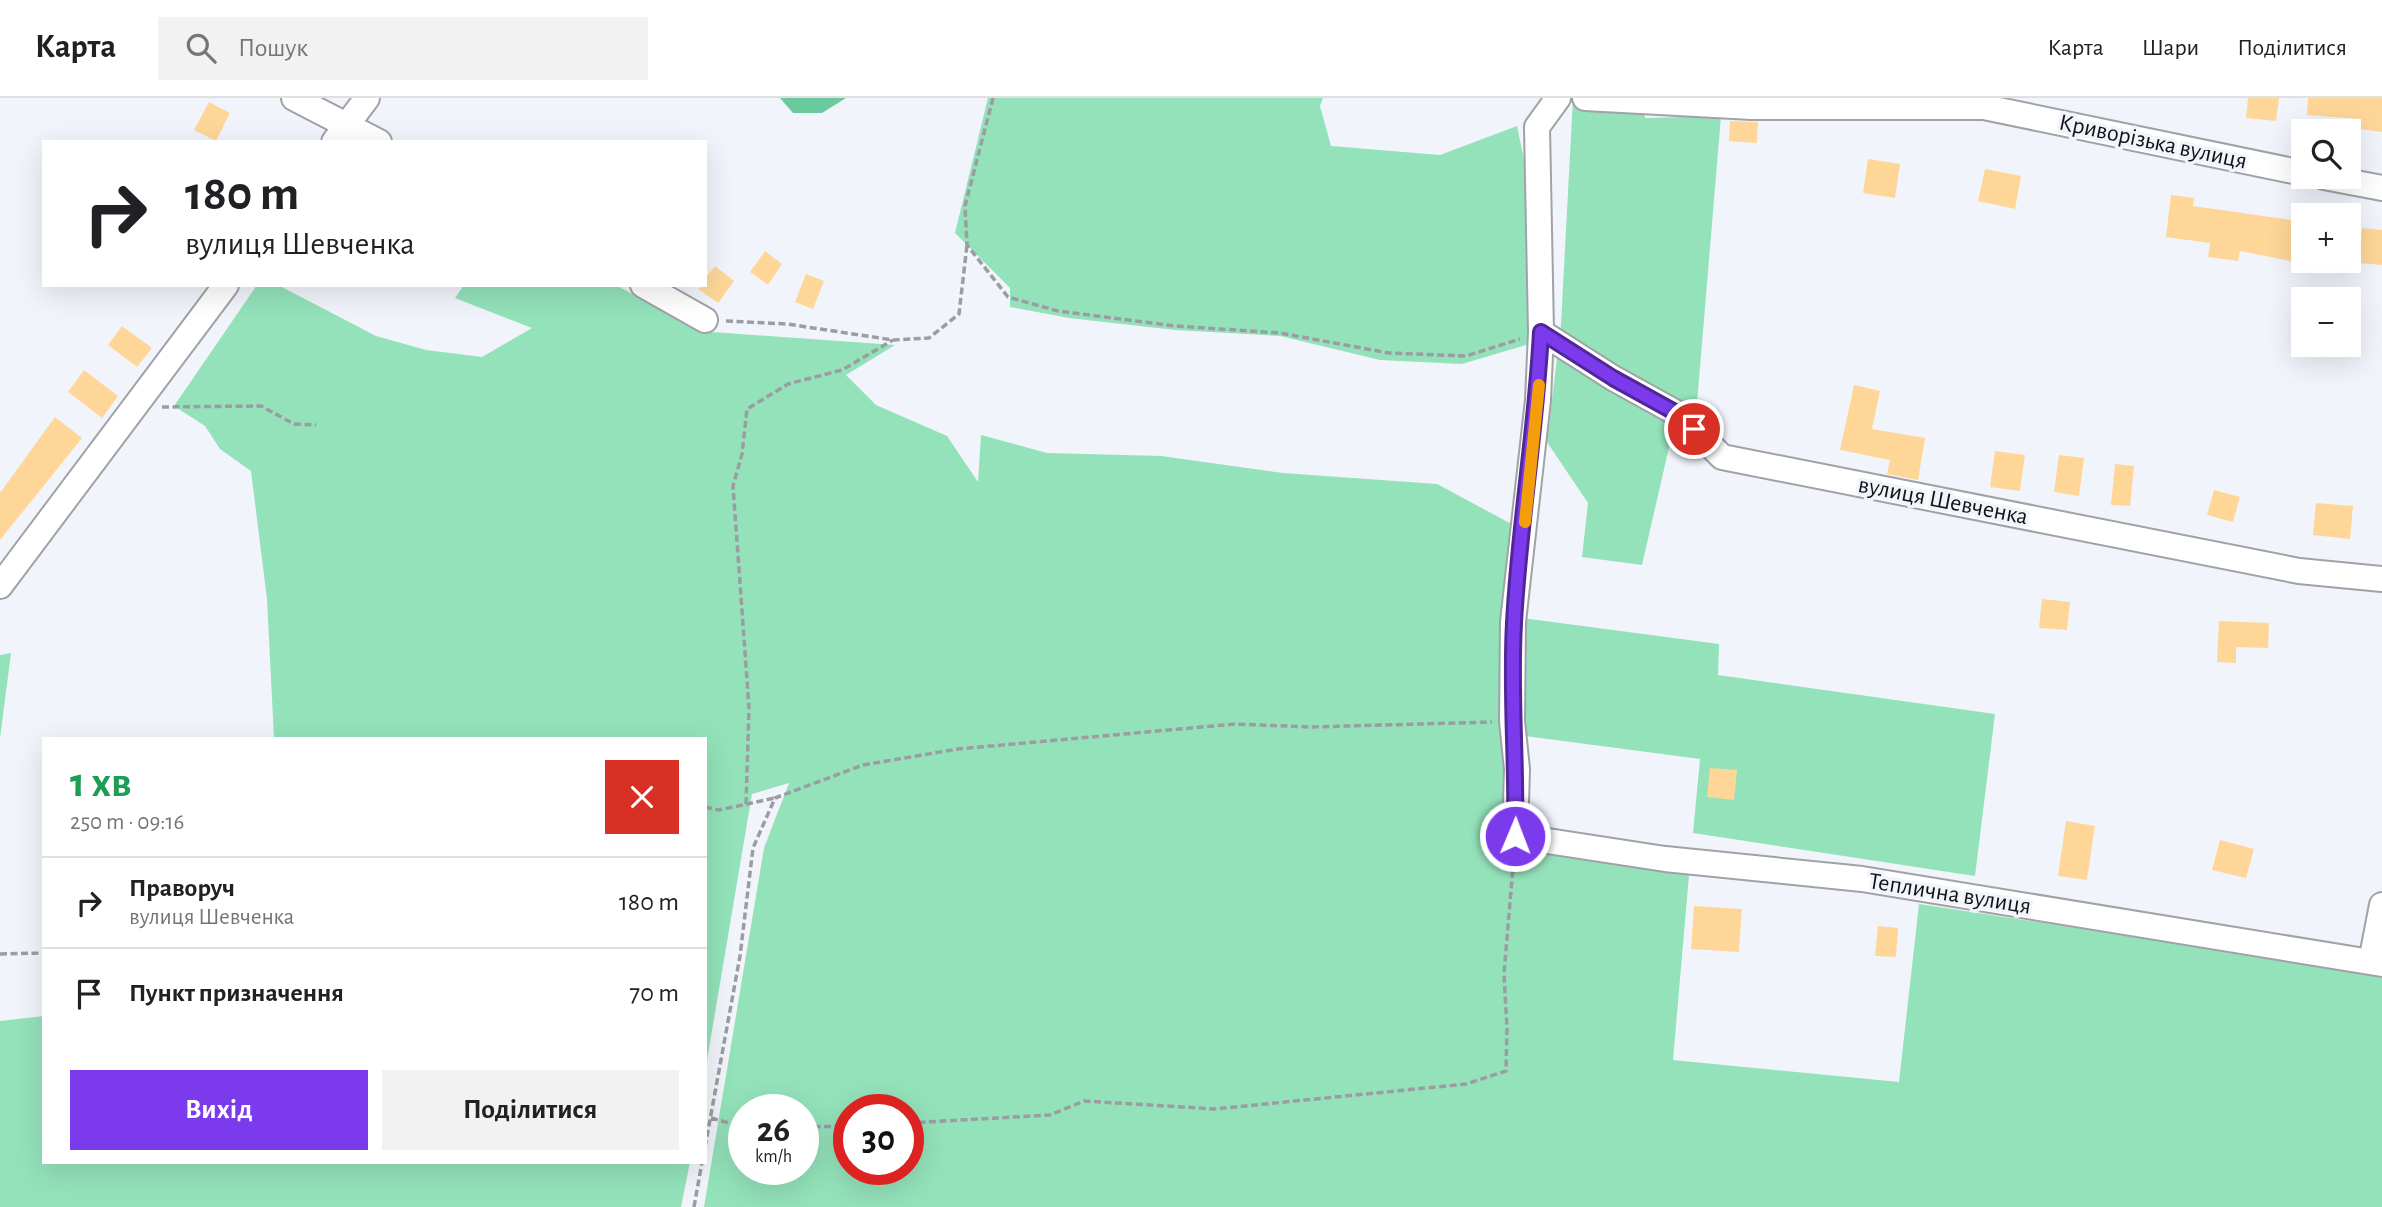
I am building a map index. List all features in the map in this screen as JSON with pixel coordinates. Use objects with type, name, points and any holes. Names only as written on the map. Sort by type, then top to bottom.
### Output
[{"type":"street","points":[[294,98],[340,133],[370,140]]},
{"type":"street","points":[[340,133],[367,98]]},
{"type":"street","points":[[1515,836],[1517,769],[1512,721],[1514,622],[1538,400],[1541,332],[1537,127],[1558,98]]},
{"type":"street","name":"Криворізька вулиця","points":[[1585,98],[1752,107],[1984,107],[2291,171]]},
{"type":"street","points":[[2361,184],[2382,188]]},
{"type":"street","points":[[0,586],[225,287]]},
{"type":"street","points":[[647,287],[705,320]]},
{"type":"street","name":"вулиця Шевченка","points":[[1541,332],[1613,378],[1680,415],[1722,457],[2299,572],[2382,579]]},
{"type":"street","name":"Теплична вулиця","points":[[1515,836],[1665,859],[1862,879],[2376,963]]},
{"type":"street","points":[[2376,963],[2382,905]]},
{"type":"path","points":[[705,320],[787,324],[893,340],[929,338],[958,314],[967,244],[965,206],[993,98]]},
{"type":"path","points":[[967,244],[1008,298],[1058,311],[1175,326],[1280,333],[1389,353],[1427,355],[1466,356],[1541,332]]},
{"type":"path","points":[[746,804],[749,708],[733,486],[742,454],[747,409],[788,384],[842,370],[893,340]]},
{"type":"path","points":[[135,407],[261,406],[294,424],[316,425]]},
{"type":"path","points":[[707,807],[719,810],[775,798],[863,765],[958,749],[1235,724],[1311,727],[1512,721]]},
{"type":"path","points":[[707,1135],[740,956],[753,848],[775,798]]},
{"type":"path","points":[[924,1122],[1050,1115],[1084,1101],[1215,1110],[1466,1084],[1506,1072],[1504,974],[1515,836]]},
{"type":"path","points":[[0,954],[42,953]]},
{"type":"path","points":[[710,1118],[728,1123]]},
{"type":"path","points":[[694,1207],[702,1164]]},
{"type":"green space","points":[[780,98],[846,98],[822,113],[793,113]]},
{"type":"green space","points":[[988,98],[1323,98],[1320,106],[1331,146],[1440,155],[1517,126],[1531,193],[1536,342],[1462,364],[1380,360],[1280,336],[1175,330],[1069,318],[1010,307],[1010,288],[955,233]]},
{"type":"green space","points":[[1573,98],[1643,98],[1645,118],[1721,116],[1693,451],[1670,443],[1642,565],[1582,557],[1588,503],[1547,442],[1561,324]]},
{"type":"green space","points":[[256,287],[282,287],[376,336],[426,350],[482,357],[532,328],[455,298],[463,287],[620,287],[698,331],[895,345],[846,375],[876,405],[947,436],[978,482],[981,435],[1047,453],[1161,456],[1283,473],[1437,484],[1519,528],[1507,616],[1719,644],[1718,675],[1995,714],[1975,876],[1693,833],[1700,759],[1525,736],[1526,849],[1689,875],[1673,1060],[1899,1082],[1919,904],[2382,974],[2382,1207],[704,1207],[764,848],[789,783],[752,794],[707,1060],[707,737],[274,737],[267,599],[251,471],[220,449],[205,426],[174,406]]},
{"type":"green space","points":[[11,653],[0,738],[0,655]]},
{"type":"green space","points":[[42,1016],[42,1164],[690,1164],[681,1207],[0,1207],[0,1021]]},
{"type":"building","points":[[2248,98],[2279,98],[2276,121],[2246,118]]},
{"type":"building","points":[[2308,98],[2382,98],[2382,132],[2361,129],[2361,119],[2307,115]]},
{"type":"building","points":[[209,102],[230,113],[216,140],[194,130]]},
{"type":"building","points":[[1730,121],[1758,122],[1757,143],[1729,141]]},
{"type":"building","points":[[1868,159],[1900,164],[1895,198],[1863,193]]},
{"type":"building","points":[[1985,169],[2021,176],[2015,209],[1978,201]]},
{"type":"building","points":[[2171,195],[2194,198],[2193,206],[2291,220],[2291,261],[2240,251],[2238,261],[2208,257],[2210,243],[2166,237]]},
{"type":"building","points":[[2362,228],[2382,230],[2382,265],[2361,263]]},
{"type":"building","points":[[765,251],[782,264],[768,285],[750,272]]},
{"type":"building","points":[[715,266],[734,281],[718,303],[698,289],[707,287],[707,276]]},
{"type":"building","points":[[806,274],[824,281],[813,309],[795,302]]},
{"type":"building","points":[[122,326],[152,348],[137,367],[108,345]]},
{"type":"building","points":[[84,370],[118,396],[102,418],[68,392]]},
{"type":"building","points":[[1854,385],[1880,391],[1872,429],[1925,438],[1918,480],[1887,474],[1890,460],[1840,450]]},
{"type":"building","points":[[55,417],[82,438],[0,540],[0,493]]},
{"type":"building","points":[[1995,451],[2025,455],[2020,491],[1990,487]]},
{"type":"building","points":[[2059,455],[2084,458],[2079,496],[2054,492]]},
{"type":"building","points":[[2115,464],[2134,466],[2130,506],[2111,505]]},
{"type":"building","points":[[2214,490],[2240,497],[2233,522],[2207,515]]},
{"type":"building","points":[[2316,503],[2353,506],[2350,539],[2313,535]]},
{"type":"building","points":[[2042,599],[2070,602],[2067,630],[2039,628]]},
{"type":"building","points":[[2219,621],[2269,623],[2268,648],[2236,647],[2236,663],[2217,662]]},
{"type":"building","points":[[1710,768],[1737,770],[1734,800],[1707,797]]},
{"type":"building","points":[[2066,821],[2095,826],[2087,880],[2058,876]]},
{"type":"building","points":[[2220,840],[2254,849],[2246,878],[2212,870]]},
{"type":"building","points":[[1694,906],[1742,909],[1739,952],[1691,949]]},
{"type":"building","points":[[1878,926],[1898,928],[1896,957],[1875,956]]},
{"type":"slow traffic","points":[[1525,522],[1539,385]]},
{"type":"route","points":[[1515,836],[1517,769],[1512,721],[1514,622],[1538,400],[1541,332],[1613,378],[1680,415],[1694,429]]}]
